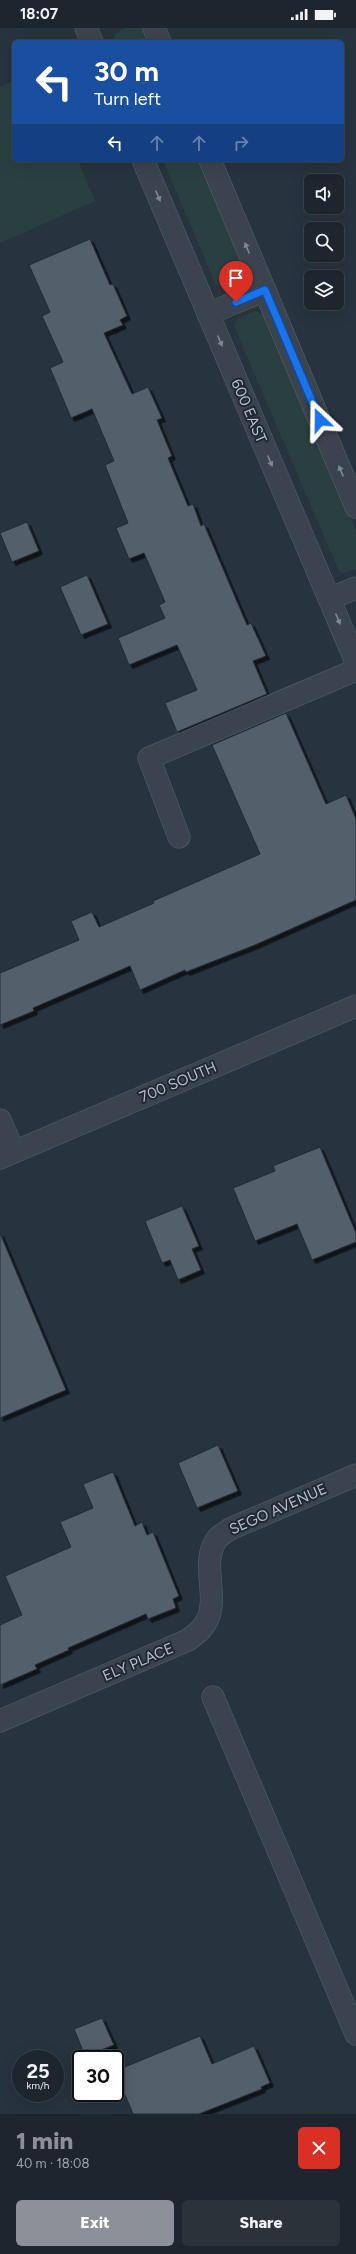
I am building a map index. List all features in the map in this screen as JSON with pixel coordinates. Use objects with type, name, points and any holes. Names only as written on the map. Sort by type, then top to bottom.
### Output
[{"type":"street","points":[[86,28],[91,40]]},
{"type":"street","points":[[154,28],[159,40]]},
{"type":"street","name":"600 EAST","points":[[144,162],[356,662]]},
{"type":"street","points":[[211,162],[356,507]]},
{"type":"street","points":[[208,314],[265,290]]},
{"type":"street","points":[[329,599],[356,588]]},
{"type":"street","points":[[179,836],[149,758],[356,670]]},
{"type":"street","name":"700 SOUTH","points":[[7,1155],[356,1006]]},
{"type":"street","points":[[0,1120],[7,1155]]},
{"type":"street","name":"SEGO AVENUE","points":[[210,1554],[218,1538],[230,1529],[356,1475]]},
{"type":"street","name":"ELY PLACE","points":[[0,1721],[188,1640],[203,1627],[210,1610],[212,1594],[210,1554]]},
{"type":"street","points":[[213,1697],[356,2034]]},
{"type":"green space","points":[[126,28],[142,28],[147,40],[114,40],[116,33]]},
{"type":"green space","points":[[12,82],[12,162],[79,162],[95,201],[0,243],[0,87]]},
{"type":"green space","points":[[164,162],[199,162],[246,272],[243,280],[225,288],[216,285]]},
{"type":"green space","points":[[255,311],[263,314],[356,531],[356,569],[343,573],[339,571],[234,326],[238,319]]},
{"type":"building","points":[[90,239],[110,285],[113,284],[127,316],[120,320],[123,325],[104,333],[132,394],[148,387],[162,418],[157,420],[172,456],[168,458],[188,506],[193,504],[201,526],[204,524],[247,625],[251,623],[266,656],[253,661],[267,694],[177,732],[165,703],[197,690],[177,645],[129,665],[118,638],[165,618],[159,605],[165,602],[144,553],[129,559],[116,528],[128,523],[105,465],[114,461],[92,409],[71,418],[50,368],[63,362],[42,316],[50,312],[29,265]]},
{"type":"building","points":[[27,522],[39,551],[12,562],[0,533]]},
{"type":"building","points":[[87,575],[108,624],[81,635],[60,587]]},
{"type":"building","points":[[286,713],[326,804],[346,795],[356,819],[356,900],[255,945],[186,972],[185,970],[140,990],[130,966],[33,1008],[34,1011],[0,1025],[0,973],[79,940],[71,921],[92,912],[99,927],[154,903],[153,901],[260,854],[212,745]]},
{"type":"building","points":[[320,1147],[356,1233],[356,1242],[312,1260],[297,1224],[255,1241],[233,1188],[275,1171],[273,1166]]},
{"type":"building","points":[[182,1206],[199,1246],[192,1249],[201,1270],[178,1280],[170,1260],[162,1263],[145,1221]]},
{"type":"building","points":[[0,1233],[66,1390],[0,1418]]},
{"type":"building","points":[[218,1445],[238,1491],[197,1508],[178,1463]]},
{"type":"building","points":[[113,1472],[135,1526],[142,1522],[147,1535],[153,1532],[179,1596],[173,1599],[176,1608],[148,1619],[146,1614],[68,1648],[69,1650],[35,1665],[37,1669],[0,1685],[0,1625],[22,1615],[5,1576],[71,1547],[60,1522],[93,1508],[83,1484]]},
{"type":"building","points":[[102,2018],[114,2045],[101,2050],[83,2050],[74,2029]]},
{"type":"building","points":[[200,2036],[212,2064],[254,2046],[270,2083],[261,2087],[262,2089],[199,2114],[133,2114],[124,2092],[124,2067]]},
{"type":"route","points":[[236,302],[265,290],[320,420]]}]
